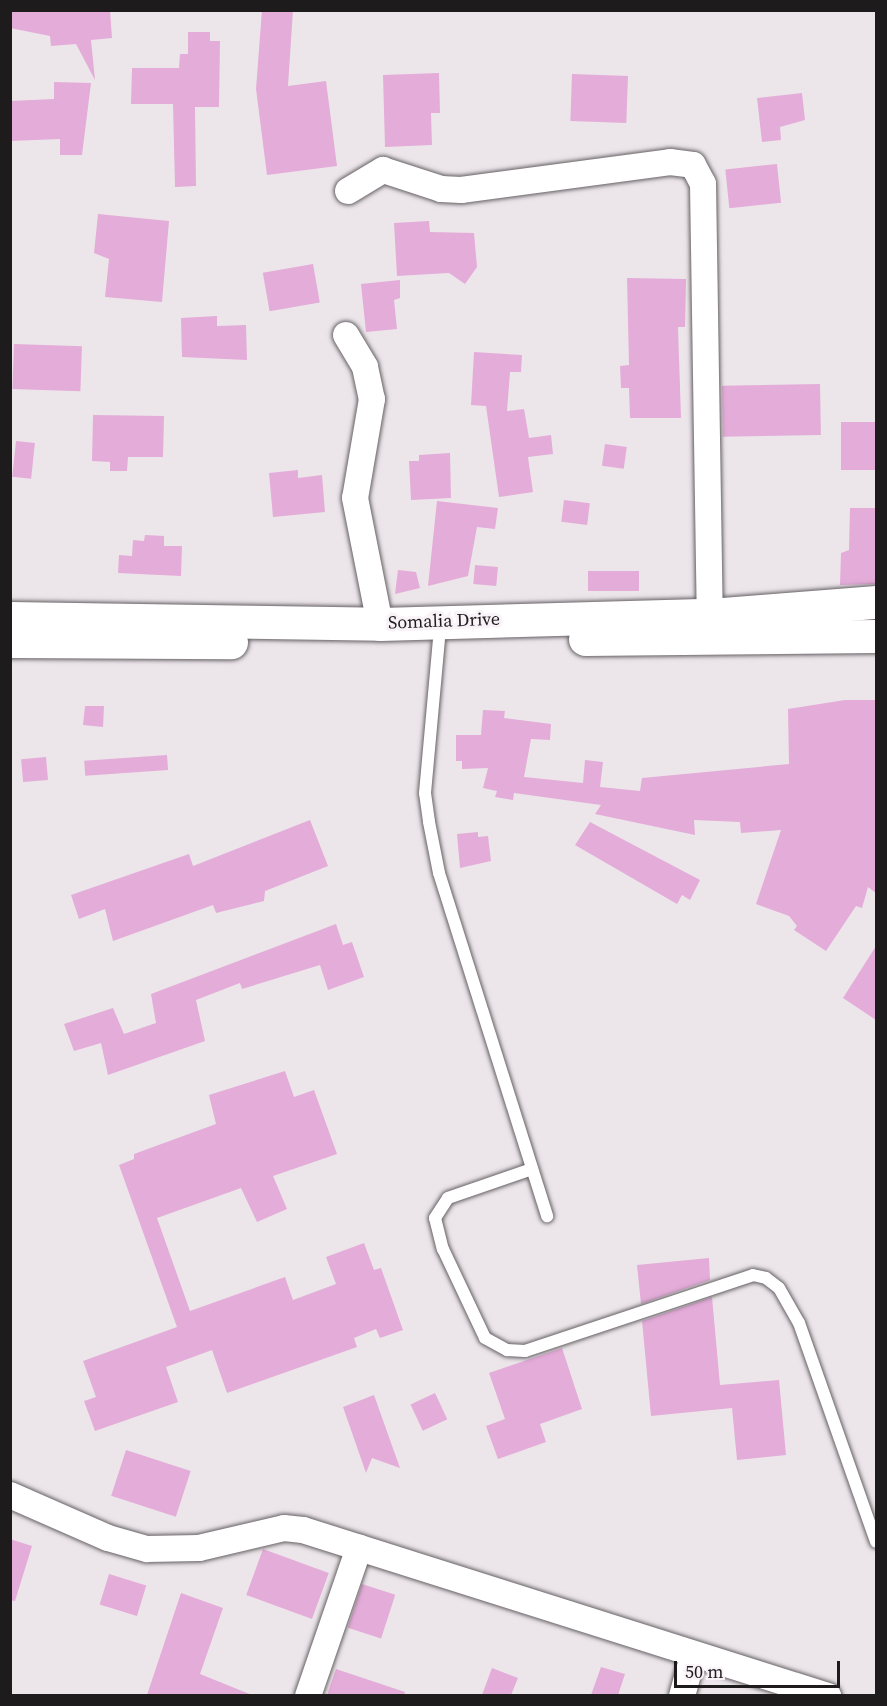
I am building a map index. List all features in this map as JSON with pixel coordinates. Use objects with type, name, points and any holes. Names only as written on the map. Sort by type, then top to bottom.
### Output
[{"type":"main road","name":"Somalia Drive","points":[[10,618],[380,624],[710,615],[876,602]]},
{"type":"main road","name":"Somalia Drive","points":[[10,641],[876,636]]},
{"type":"street","points":[[348,191],[383,170],[441,189],[461,190],[670,162],[693,165],[704,184],[710,615]]},
{"type":"street","points":[[346,335],[365,367],[372,399],[355,498],[380,624]]},
{"type":"street","points":[[10,1495],[108,1538],[147,1549],[200,1548],[284,1528],[358,1548],[693,1656],[828,1695]]},
{"type":"street","points":[[308,1695],[358,1548]]},
{"type":"street","points":[[682,1695],[693,1656]]},
{"type":"lane","points":[[439,639],[425,793],[429,822],[439,873],[547,1216]]},
{"type":"lane","points":[[532,1169],[448,1198],[435,1218],[442,1249],[485,1338],[507,1350],[525,1351],[753,1275],[766,1278],[779,1288],[799,1323],[876,1542]]},
{"type":"building","points":[[10,10],[110,10],[112,38],[91,40],[95,80],[76,44],[51,46],[50,36],[10,28]]},
{"type":"building","points":[[262,10],[293,10],[288,86],[326,81],[337,166],[267,175],[256,89]]},
{"type":"building","points":[[188,32],[210,32],[210,41],[220,41],[219,107],[195,107],[196,186],[175,187],[173,104],[131,104],[132,68],[179,68],[180,54],[188,54]]},
{"type":"building","points":[[439,73],[440,113],[431,113],[432,145],[385,147],[383,75]]},
{"type":"building","points":[[572,74],[628,76],[626,123],[570,121]]},
{"type":"building","points":[[54,82],[91,83],[82,155],[60,155],[60,139],[10,141],[10,101],[54,99]]},
{"type":"building","points":[[802,93],[805,120],[780,127],[781,140],[762,142],[757,98]]},
{"type":"building","points":[[777,164],[781,203],[729,208],[725,169]]},
{"type":"building","points":[[98,214],[169,221],[162,302],[105,297],[109,259],[94,253]]},
{"type":"building","points":[[429,221],[430,232],[474,233],[477,267],[465,284],[449,273],[397,276],[394,223]]},
{"type":"building","points":[[313,264],[320,302],[270,311],[263,273]]},
{"type":"building","points":[[627,278],[686,279],[685,327],[678,327],[681,418],[630,418],[629,388],[621,388],[620,366],[629,365]]},
{"type":"building","points":[[400,280],[400,298],[394,300],[397,329],[366,332],[361,284]]},
{"type":"building","points":[[217,316],[217,326],[246,325],[247,360],[182,357],[181,318]]},
{"type":"building","points":[[14,344],[82,346],[80,391],[12,389]]},
{"type":"building","points":[[474,352],[522,355],[521,372],[510,372],[507,411],[524,409],[529,438],[551,435],[553,454],[528,457],[533,492],[499,497],[486,406],[471,405]]},
{"type":"building","points":[[820,384],[821,435],[723,437],[722,386]]},
{"type":"building","points":[[93,415],[164,416],[163,457],[128,457],[127,471],[110,471],[110,462],[92,461]]},
{"type":"building","points":[[841,422],[876,422],[876,470],[841,470]]},
{"type":"building","points":[[16,441],[35,443],[31,479],[12,477]]},
{"type":"building","points":[[605,444],[627,447],[624,469],[602,466]]},
{"type":"building","points":[[450,453],[451,498],[411,500],[409,461],[419,461],[419,455]]},
{"type":"building","points":[[298,470],[298,478],[322,475],[325,512],[273,517],[269,473]]},
{"type":"building","points":[[564,500],[590,503],[587,525],[561,522]]},
{"type":"building","points":[[437,501],[498,508],[495,529],[477,527],[468,576],[428,586]]},
{"type":"building","points":[[850,508],[876,508],[876,584],[840,585],[841,553],[849,550]]},
{"type":"building","points":[[145,535],[164,536],[164,546],[182,546],[181,576],[118,573],[119,555],[132,556],[133,540],[144,541]]},
{"type":"building","points":[[475,565],[498,567],[496,586],[473,584]]},
{"type":"building","points":[[398,570],[416,572],[420,588],[395,594]]},
{"type":"building","points":[[588,571],[639,571],[639,591],[588,591]]},
{"type":"building","points":[[845,700],[876,700],[876,893],[868,887],[862,908],[856,906],[826,951],[794,930],[797,926],[789,916],[756,904],[781,830],[741,833],[740,822],[694,820],[695,835],[595,814],[601,805],[514,793],[513,800],[495,797],[497,791],[483,788],[488,768],[462,769],[462,761],[456,761],[456,735],[481,735],[483,710],[505,711],[504,718],[551,724],[550,740],[531,739],[524,777],[583,783],[585,760],[603,762],[600,787],[640,791],[642,778],[789,764],[788,709]]},
{"type":"building","points":[[85,706],[104,706],[103,727],[83,725]]},
{"type":"building","points":[[167,755],[168,770],[85,776],[84,761]]},
{"type":"building","points":[[46,757],[48,780],[23,782],[21,759]]},
{"type":"building","points":[[310,820],[328,866],[265,891],[264,901],[216,913],[213,905],[113,941],[105,909],[79,919],[71,895],[189,854],[193,866]]},
{"type":"building","points":[[590,822],[700,880],[690,900],[682,895],[677,904],[575,845]]},
{"type":"building","points":[[478,832],[478,837],[488,836],[491,861],[460,868],[457,834]]},
{"type":"building","points":[[336,924],[343,945],[352,942],[364,977],[328,990],[320,965],[242,989],[240,983],[196,1000],[205,1041],[108,1075],[101,1043],[74,1051],[64,1024],[113,1008],[124,1034],[156,1023],[151,994]]},
{"type":"building","points":[[876,946],[876,1020],[843,998]]},
{"type":"building","points":[[285,1071],[294,1097],[314,1090],[337,1154],[273,1176],[287,1209],[257,1222],[241,1188],[157,1218],[190,1311],[285,1277],[293,1300],[336,1284],[326,1257],[364,1243],[374,1270],[381,1268],[403,1330],[380,1338],[376,1329],[354,1338],[357,1347],[227,1393],[212,1350],[166,1367],[178,1402],[95,1431],[84,1401],[96,1397],[83,1361],[177,1327],[119,1165],[134,1159],[134,1154],[216,1124],[209,1095]]},
{"type":"building","points":[[709,1258],[710,1280],[641,1304],[637,1265]]},
{"type":"building","points":[[712,1297],[720,1385],[779,1380],[786,1455],[737,1460],[732,1408],[651,1416],[642,1321]]},
{"type":"building","points":[[562,1348],[582,1409],[540,1424],[546,1442],[498,1459],[486,1426],[505,1419],[489,1373]]},
{"type":"building","points":[[435,1393],[447,1419],[423,1431],[411,1404]]},
{"type":"building","points":[[374,1395],[400,1468],[372,1458],[366,1473],[343,1407]]},
{"type":"building","points":[[126,1450],[191,1471],[176,1517],[111,1496]]},
{"type":"building","points":[[10,1539],[32,1546],[15,1601],[10,1600]]},
{"type":"building","points":[[263,1549],[329,1573],[312,1619],[246,1595]]},
{"type":"building","points":[[109,1574],[146,1585],[137,1616],[100,1605]]},
{"type":"building","points":[[362,1584],[395,1595],[381,1639],[348,1628]]},
{"type":"building","points":[[181,1593],[223,1608],[200,1674],[252,1695],[147,1695]]},
{"type":"building","points":[[601,1667],[625,1674],[618,1695],[591,1695]]},
{"type":"building","points":[[492,1668],[518,1678],[511,1695],[482,1695]]},
{"type":"building","points":[[336,1669],[405,1692],[404,1695],[327,1695]]}]
